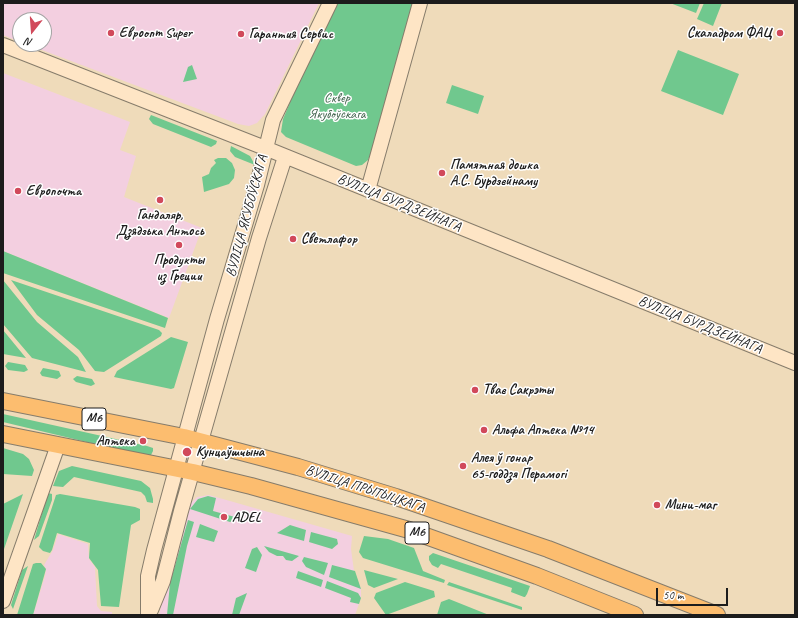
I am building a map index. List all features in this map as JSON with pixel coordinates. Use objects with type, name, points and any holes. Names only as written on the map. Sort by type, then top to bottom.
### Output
[{"type":"main road","name":"ВУЛІЦА ЯКУБОЎСКАГА","points":[[148,615],[148,576],[175,468],[257,185],[273,120],[330,3]]},
{"type":"main road","points":[[368,190],[420,3]]},
{"type":"main road","name":"ВУЛІЦА БУРДЗЕЙНАГА","points":[[3,45],[265,148],[795,363]]},
{"type":"main road","name":"ВУЛІЦА ЯКУБОЎСКАГА","points":[[148,615],[163,581],[201,441],[273,191],[285,157]]},
{"type":"main road","name":"ВУЛІЦА ПРЫТЫЦКАГА","points":[[3,401],[184,437],[298,467],[396,497],[548,549],[716,615]]},
{"type":"main road","name":"ВУЛІЦА ПРЫТЫЦКАГА","points":[[3,434],[193,472],[251,486],[409,530],[538,576],[635,615]]},
{"type":"main road","points":[[3,601],[58,445]]},
{"type":"shaded area","points":[[3,3],[319,3],[265,114],[257,123],[249,126],[238,124],[47,52],[52,52],[52,12],[12,12],[12,39],[3,35]]},
{"type":"shaded area","points":[[3,73],[130,122],[120,150],[136,156],[124,197],[202,228],[169,318],[3,251]]},
{"type":"shaded area","points":[[209,495],[352,536],[351,549],[354,571],[361,589],[361,598],[355,615],[159,615],[172,560],[189,505],[197,497]]},
{"type":"shaded area","points":[[58,534],[88,544],[89,559],[95,567],[97,606],[101,611],[112,612],[112,615],[33,615],[45,576],[46,569],[44,565],[53,550]]},
{"type":"green space","name":"Сквер Якубоўскага","points":[[332,3],[413,3],[371,153],[368,160],[362,165],[356,166],[286,137],[281,132],[283,119]]},
{"type":"green space","points":[[670,3],[700,3],[696,13]]},
{"type":"green space","points":[[704,3],[722,3],[713,26],[697,19]]},
{"type":"green space","points":[[678,50],[739,74],[723,115],[661,91]]},
{"type":"green space","points":[[192,65],[197,79],[183,82],[188,67]]},
{"type":"green space","points":[[452,85],[484,96],[478,114],[446,103]]},
{"type":"green space","points":[[151,115],[217,141],[216,144],[211,147],[153,124],[149,119]]},
{"type":"green space","points":[[231,146],[250,156],[255,165],[235,157],[230,151]]},
{"type":"green space","points":[[218,158],[226,158],[232,163],[235,170],[234,178],[229,184],[204,192],[202,177],[209,174],[211,168],[216,163],[214,160]]},
{"type":"green space","points":[[3,251],[168,318],[165,328],[3,273]]},
{"type":"green space","points":[[3,280],[37,322],[78,357],[86,372],[32,358],[3,324]]},
{"type":"green space","points":[[11,280],[159,330],[162,333],[161,336],[104,372],[95,371],[79,350],[37,315]]},
{"type":"green space","points":[[3,330],[26,358],[3,354]]},
{"type":"green space","points":[[171,337],[188,342],[174,388],[171,389],[114,377],[117,371]]},
{"type":"green space","points":[[8,362],[25,365],[28,370],[24,372],[8,370],[5,366]]},
{"type":"green space","points":[[43,368],[59,371],[61,376],[57,379],[42,376],[40,373]]},
{"type":"green space","points":[[77,376],[92,379],[95,384],[91,386],[76,382],[73,379]]},
{"type":"green space","points":[[3,414],[147,446],[153,448],[153,451],[151,455],[141,455],[3,422]]},
{"type":"green space","points":[[3,448],[23,454],[29,459],[34,470],[32,476],[3,474]]},
{"type":"green space","points":[[72,466],[141,481],[150,488],[153,503],[147,502],[145,496],[141,492],[74,477],[63,487],[53,486],[59,471]]},
{"type":"green space","points":[[48,493],[52,494],[52,500],[39,536],[34,540]]},
{"type":"green space","points":[[23,494],[3,552],[3,504]]},
{"type":"green space","points":[[60,494],[140,509],[140,520],[131,525],[119,607],[101,606],[98,570],[89,558],[90,543],[57,533],[50,553],[43,551],[39,547],[56,495]]},
{"type":"green space","points":[[208,496],[216,498],[213,511],[235,517],[234,520],[230,522],[190,509],[198,499]]},
{"type":"green space","points":[[188,520],[194,522],[187,546],[173,615],[167,615],[170,583]]},
{"type":"green space","points":[[200,524],[218,531],[214,542],[196,537]]},
{"type":"green space","points":[[290,525],[306,530],[304,541],[277,533]]},
{"type":"green space","points":[[311,532],[337,539],[338,544],[332,549],[309,542]]},
{"type":"green space","points":[[364,536],[388,539],[414,548],[423,571],[445,580],[444,583],[363,558],[359,552]]},
{"type":"green space","points":[[264,546],[299,556],[292,561],[286,560],[283,556],[277,556],[269,552]]},
{"type":"green space","points":[[257,547],[262,555],[256,572],[245,568],[252,549]]},
{"type":"green space","points":[[433,553],[530,586],[527,594],[524,597],[511,592],[512,588],[441,564],[438,568],[432,565],[429,560],[429,556]]},
{"type":"green space","points":[[304,557],[328,563],[324,575],[306,567],[302,561]]},
{"type":"green space","points":[[41,563],[46,569],[33,615],[17,615],[33,564]]},
{"type":"green space","points":[[332,565],[355,571],[361,589],[329,577]]},
{"type":"green space","points":[[28,566],[13,609],[11,605],[22,570]]},
{"type":"green space","points":[[364,570],[398,579],[374,588],[368,585]]},
{"type":"green space","points":[[298,571],[323,580],[321,587],[296,578]]},
{"type":"green space","points":[[327,581],[358,593],[361,598],[359,604],[350,602],[351,598],[325,588]]},
{"type":"green space","points":[[405,582],[434,591],[435,597],[386,615],[374,598],[376,593]]},
{"type":"green space","points":[[449,582],[522,607],[522,610],[447,585]]},
{"type":"green space","points":[[247,593],[239,615],[232,615],[236,598]]},
{"type":"green space","points":[[449,599],[489,615],[437,615],[441,602]]},
{"type":"place","name":"Евроопт Super","points":[[111,33]]},
{"type":"place","name":"Скаладром ФАЦ","points":[[780,33]]},
{"type":"place","name":"Гарантия Сервис","points":[[241,34]]},
{"type":"place","name":"Памятная дошка А.С. Бурдзейнаму","points":[[442,173]]},
{"type":"place","name":"Европочта","points":[[18,191]]},
{"type":"place","name":"Гандаляр, Дзядзька Антось","points":[[160,200]]},
{"type":"place","name":"Светлафор","points":[[293,239]]},
{"type":"place","name":"Продукты из Греции","points":[[179,245]]},
{"type":"place","name":"Твае Сакрэты","points":[[475,390]]},
{"type":"place","name":"Альфа Аптека №14","points":[[484,430]]},
{"type":"place","name":"Аптека","points":[[143,441]]},
{"type":"place","name":"Кунцаўшчына","points":[[187,452]]},
{"type":"place","name":"Алея ў гонар 65-годдзя Перамогі","points":[[463,466]]},
{"type":"place","name":"Мини-маг","points":[[657,505]]},
{"type":"place","name":"ADEL","points":[[224,517]]}]
